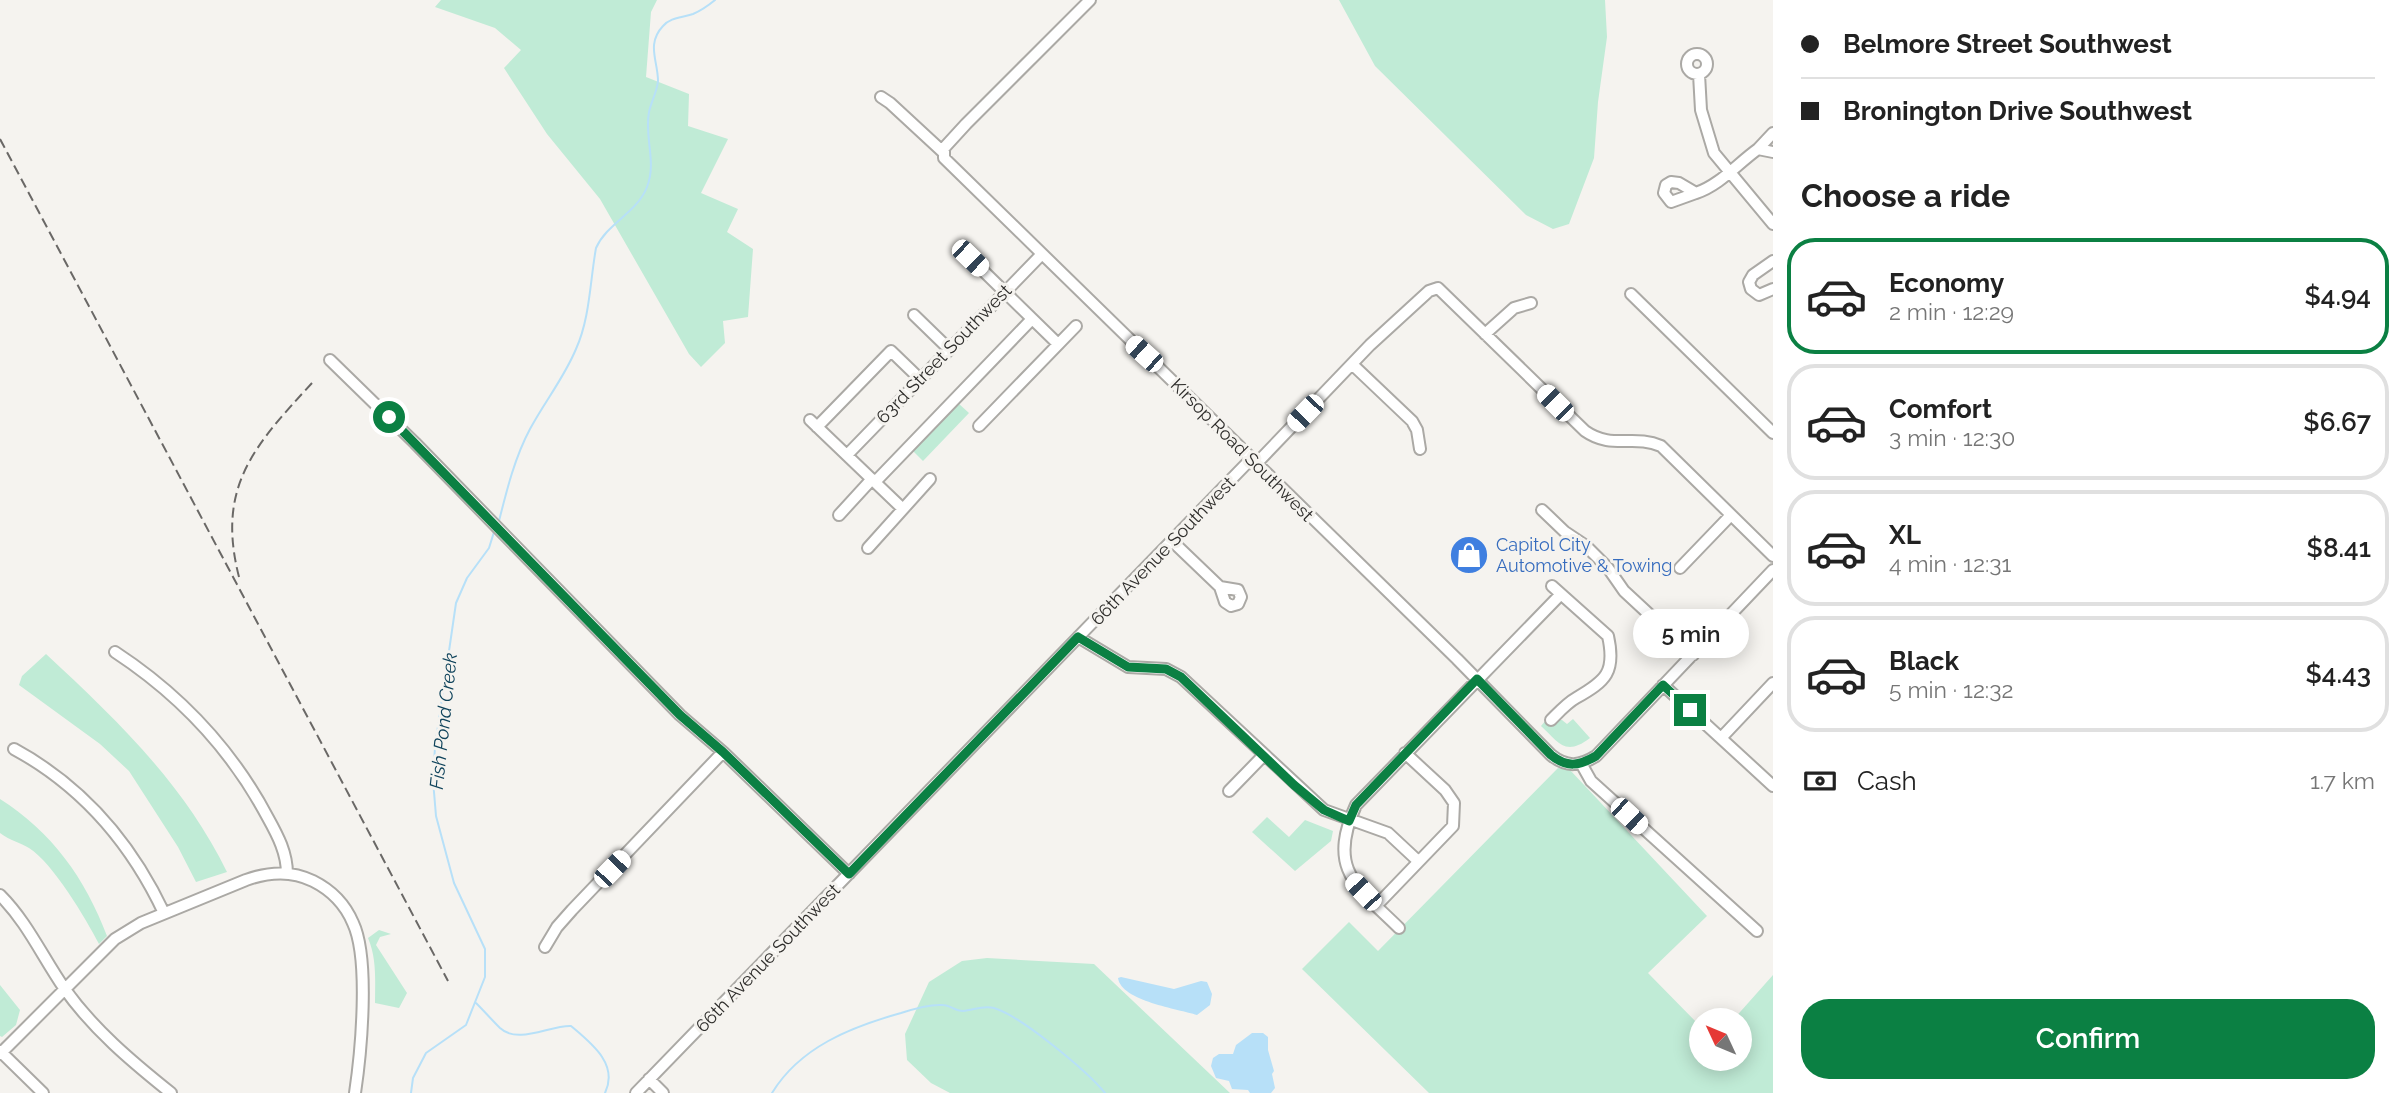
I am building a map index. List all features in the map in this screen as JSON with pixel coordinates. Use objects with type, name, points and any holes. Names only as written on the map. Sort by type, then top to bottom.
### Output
[{"type":"street","points":[[943,152],[966,124],[1090,0]]},
{"type":"street","points":[[1699,74],[1707,135],[1714,153],[1773,224]]},
{"type":"street","name":"Kirsop Road Southwest","points":[[881,97],[943,152],[946,161],[1219,425],[1253,462],[1558,761],[1582,765]]},
{"type":"street","points":[[1696,193],[1721,180],[1773,133]]},
{"type":"street","points":[[1758,149],[1773,152]]},
{"type":"street","name":"63rd Street Southwest","points":[[847,455],[1042,254]]},
{"type":"street","points":[[970,258],[1058,344]]},
{"type":"street","points":[[1773,261],[1753,275],[1749,282],[1751,289],[1759,295],[1773,289]]},
{"type":"street","name":"66th Avenue Southwest","points":[[636,1093],[1172,541],[1370,345],[1435,288],[1441,290],[1485,334]]},
{"type":"street","points":[[1631,294],[1773,433]]},
{"type":"street","points":[[1531,303],[1514,308],[1485,334],[1585,431],[1620,448],[1648,442],[1661,446],[1773,556]]},
{"type":"street","points":[[914,314],[949,349]]},
{"type":"street","points":[[839,515],[1032,319]]},
{"type":"street","points":[[979,426],[1076,326]]},
{"type":"street","points":[[903,509],[814,424],[891,351],[920,379]]},
{"type":"street","points":[[330,360],[415,443],[680,715],[723,752],[849,874]]},
{"type":"street","points":[[1352,365],[1412,421],[1420,449]]},
{"type":"street","points":[[868,548],[930,479]]},
{"type":"street","points":[[1542,510],[1565,532],[1586,546],[1624,590],[1693,654]]},
{"type":"street","points":[[1680,568],[1731,515]]},
{"type":"street","points":[[1172,541],[1220,587]]},
{"type":"street","points":[[1757,931],[1591,781],[1582,765],[1602,751],[1773,570]]},
{"type":"street","points":[[1399,928],[1350,878],[1343,856],[1349,821],[1356,805],[1477,679],[1556,590],[1608,636],[1611,649],[1609,671],[1594,690],[1573,700],[1551,720]]},
{"type":"street","points":[[1078,637],[1128,667],[1166,669],[1181,677],[1324,810],[1388,833],[1418,861]]},
{"type":"street","points":[[115,652],[176,698],[226,753],[275,830],[285,855],[288,874]]},
{"type":"street","points":[[1722,737],[1773,683]]},
{"type":"street","points":[[1663,685],[1773,786]]},
{"type":"street","points":[[14,749],[64,781],[99,814],[128,849],[164,913]]},
{"type":"street","points":[[545,947],[572,910],[723,752]]},
{"type":"street","points":[[1376,906],[1453,826],[1454,803],[1445,790],[1405,753]]},
{"type":"street","points":[[1229,791],[1263,756]]},
{"type":"street","points":[[43,1093],[0,1053],[115,939],[164,913],[259,876],[288,874],[308,879],[331,893],[346,909],[356,931],[362,1008],[355,1093]]},
{"type":"street","points":[[0,895],[22,920],[64,988],[103,1035],[171,1093]]},
{"type":"street","points":[[649,1079],[663,1093]]},
{"type":"green space","points":[[441,0],[657,0],[651,12],[646,77],[689,94],[688,126],[728,139],[701,193],[738,209],[727,232],[753,249],[748,317],[723,321],[725,343],[701,367],[689,354],[600,199],[547,134],[504,68],[521,50],[495,28],[435,7]]},
{"type":"green space","points":[[1339,0],[1605,0],[1607,37],[1594,158],[1569,224],[1553,229],[1526,215],[1375,66]]},
{"type":"green space","points":[[958,403],[969,413],[923,461],[912,450]]},
{"type":"green space","points":[[46,654],[123,729],[170,782],[210,840],[227,872],[196,882],[178,847],[129,771],[100,744],[19,685],[22,676]]},
{"type":"green space","points":[[1573,719],[1590,738],[1574,747],[1562,745],[1541,726],[1546,720],[1562,720],[1567,724]]},
{"type":"green space","points":[[1558,768],[1570,770],[1707,916],[1648,973],[1689,1015],[1689,1071],[1752,1071],[1752,1008],[1744,1008],[1773,975],[1773,1093],[1429,1093],[1302,969],[1349,922],[1378,951]]},
{"type":"green space","points":[[0,799],[36,826],[65,858],[88,895],[107,936],[99,944],[48,866],[29,848],[0,833]]},
{"type":"green space","points":[[1267,817],[1289,837],[1305,820],[1333,831],[1331,841],[1295,871],[1252,832]]},
{"type":"green space","points":[[379,930],[391,934],[380,937],[376,945],[407,993],[399,1008],[375,1003],[374,962],[368,938]]},
{"type":"green space","points":[[987,958],[1094,964],[1230,1093],[950,1093],[931,1083],[907,1060],[905,1034],[929,982],[962,961]]},
{"type":"green space","points":[[0,985],[20,1010],[16,1025],[2,1037],[0,1036]]},
{"type":"water","points":[[1118,978],[1174,989],[1201,981],[1207,982],[1212,994],[1210,1005],[1197,1015],[1152,1003],[1129,993]]},
{"type":"water","points":[[1252,1033],[1263,1033],[1268,1037],[1275,1088],[1271,1093],[1250,1093],[1248,1090],[1232,1089],[1229,1081],[1216,1078],[1211,1066],[1213,1058],[1219,1054],[1233,1054],[1236,1045]]},
{"type":"waterway","name":"Fish Pond Creek","points":[[499,521],[520,451],[566,370],[581,337],[596,248],[607,232],[636,204],[647,187],[651,168],[648,122],[658,81],[655,39],[666,23],[696,13],[715,0]]},
{"type":"waterway","name":"Fish Pond Creek","points":[[411,1093],[413,1078],[426,1053],[466,1025],[485,977],[485,949],[454,883],[436,816],[433,780],[435,747],[456,603],[467,578],[489,548],[494,532]]},
{"type":"waterway","points":[[476,1003],[507,1033],[525,1035],[571,1026],[594,1047],[606,1064],[608,1082],[605,1093]]},
{"type":"waterway","points":[[772,1093],[797,1063],[828,1041],[882,1019],[916,1008],[938,1005],[963,1011],[990,1007],[1006,1013],[1053,1045],[1105,1093]]},
{"type":"railway","points":[[0,139],[448,981]]},
{"type":"railway","points":[[239,577],[233,545],[233,518],[237,493],[245,470],[273,427],[312,383]]},
{"type":"place","name":"Capitol City Automotive & Towing","points":[[1469,555]]},
{"type":"route","points":[[389,417],[680,715],[723,752],[849,874],[1078,637],[1128,667],[1166,669],[1181,677],[1294,785],[1324,810],[1349,821],[1356,805],[1477,679],[1551,755],[1566,764],[1582,765],[1596,756],[1663,685],[1690,710]]}]
